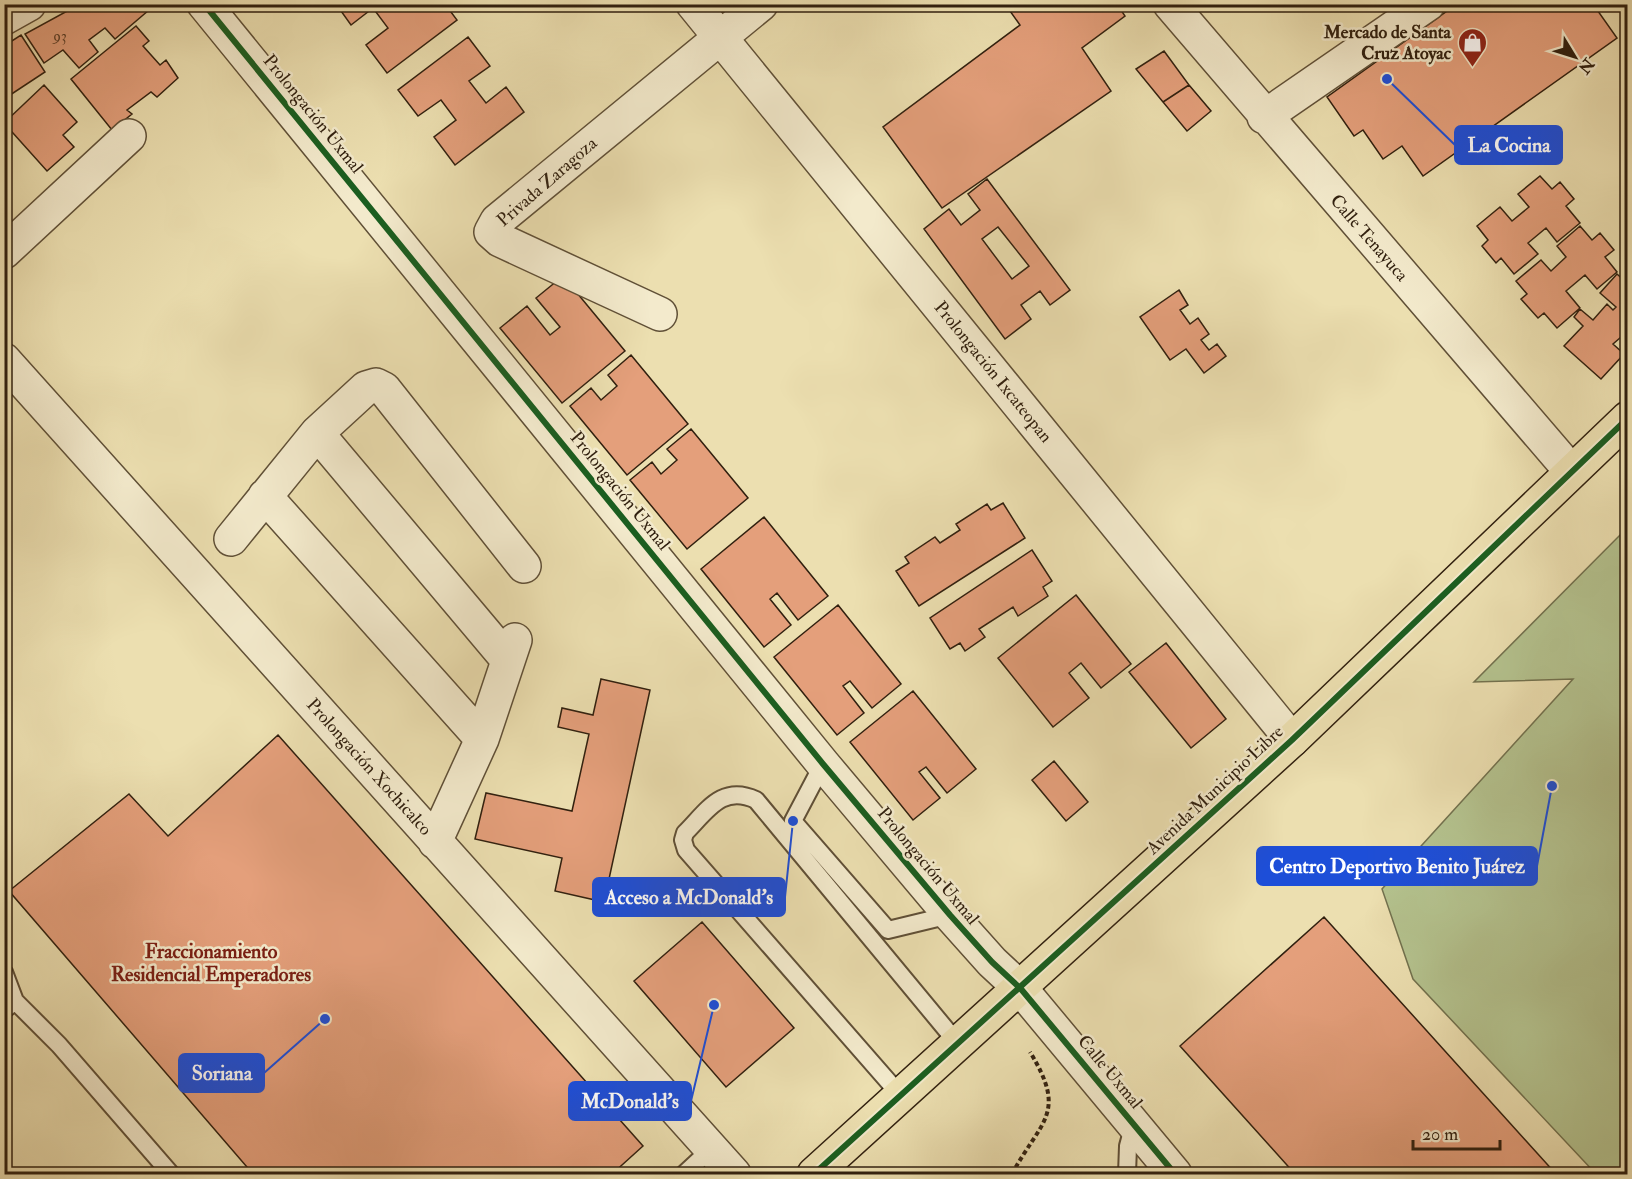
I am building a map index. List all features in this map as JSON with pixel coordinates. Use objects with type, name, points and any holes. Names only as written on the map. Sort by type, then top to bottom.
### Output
[{"type":"main road","name":"Avenida Municipio Libre","points":[[814,1174],[1021,989],[1292,740],[1570,470],[1628,418]]},
{"type":"street","points":[[4,18],[29,4]]},
{"type":"street","name":"Prolongación Uxmal","points":[[204,4],[823,764],[950,915],[992,962],[1021,989]]},
{"type":"street","name":"Prolongación Ixcateopan","points":[[693,4],[1292,740]]},
{"type":"street","points":[[721,37],[760,4]]},
{"type":"street","name":"Calle Tenayuca","points":[[1170,4],[1264,117],[1570,470]]},
{"type":"street","points":[[1264,117],[1428,4]]},
{"type":"street","name":"Privada Zaragoza","points":[[660,314],[500,240],[491,232],[497,221],[721,37]]},
{"type":"street","points":[[4,252],[129,136]]},
{"type":"street","name":"Prolongación Xochicalco","points":[[4,360],[723,1166]]},
{"type":"street","points":[[231,539],[317,434],[366,388],[376,385],[384,389],[524,566]]},
{"type":"street","points":[[317,434],[511,648],[482,739],[435,842]]},
{"type":"street","points":[[265,496],[482,739]]},
{"type":"street","name":"Calle Uxmal","points":[[1021,989],[1175,1174]]},
{"type":"lane","points":[[787,824],[823,764]]},
{"type":"lane","points":[[888,930],[787,824],[756,800],[740,793],[721,798],[685,833],[683,840],[686,850],[901,1096]]},
{"type":"lane","points":[[787,824],[879,948],[959,1045]]},
{"type":"lane","points":[[879,948],[888,930],[950,915]]},
{"type":"lane","points":[[4,972],[10,1005],[59,1045],[171,1174]]},
{"type":"lane","points":[[1127,1174],[1128,1146],[1134,1124]]},
{"type":"lane","points":[[684,1174],[723,1166]]},
{"type":"path","points":[[1012,1174],[1043,1125],[1051,1100],[1044,1075],[1026,1045]]},
{"type":"green space","points":[[1627,528],[1627,1174],[1596,1174],[1413,979],[1382,889],[1573,679],[1474,682]]},
{"type":"building","points":[[80,4],[156,4],[115,39],[105,28],[89,40],[98,52],[79,68],[63,50],[44,63],[25,34]]},
{"type":"building","points":[[336,4],[413,4],[418,11],[427,4],[445,4],[457,20],[387,73],[366,45],[388,28],[373,8],[351,25]]},
{"type":"building","points":[[1005,4],[1117,4],[1125,16],[1082,48],[1111,91],[942,208],[883,127],[1020,25]]},
{"type":"building","name":"Mercado de Santa Cruz Atoyac","points":[[1457,4],[1593,4],[1617,38],[1423,176],[1402,146],[1383,159],[1363,130],[1354,136],[1327,97]]},
{"type":"building","points":[[136,26],[149,41],[143,46],[160,65],[166,60],[178,78],[157,97],[151,92],[127,110],[132,114],[112,130],[71,79]]},
{"type":"building","points":[[21,35],[45,72],[4,99],[4,46]]},
{"type":"building","points":[[468,37],[490,66],[469,81],[486,103],[506,87],[524,112],[455,165],[434,137],[456,120],[441,100],[418,116],[398,90]]},
{"type":"building","points":[[1164,51],[1189,85],[1163,102],[1136,69]]},
{"type":"building","points":[[44,85],[77,122],[63,135],[74,147],[47,171],[4,123]]},
{"type":"building","points":[[1189,85],[1211,111],[1187,131],[1163,102]]},
{"type":"building","points":[[1540,176],[1552,189],[1560,182],[1574,199],[1566,206],[1580,223],[1557,242],[1546,228],[1528,243],[1538,254],[1514,274],[1501,258],[1496,263],[1482,246],[1488,240],[1477,226],[1500,207],[1512,221],[1529,207],[1518,194]]},
{"type":"building","points":[[987,179],[1070,290],[1050,305],[1040,291],[1021,305],[1031,319],[1005,339],[924,229],[949,209],[961,225],[980,210],[968,194]],"holes":[[[998,227],[1029,266],[1012,279],[982,239]]]},
{"type":"building","points":[[1580,226],[1592,240],[1600,233],[1614,250],[1605,257],[1617,272],[1597,289],[1585,275],[1566,291],[1580,308],[1557,328],[1544,313],[1538,318],[1521,299],[1527,294],[1516,281],[1541,260],[1551,271],[1566,257],[1557,246]]},
{"type":"building","points":[[1617,274],[1628,284],[1628,331],[1613,344],[1624,354],[1601,379],[1564,346],[1583,326],[1574,317],[1580,309],[1593,320],[1607,304],[1613,310],[1616,307],[1600,293]]},
{"type":"building","points":[[563,276],[625,351],[562,403],[500,328],[527,306],[550,335],[560,327],[536,298]]},
{"type":"building","points":[[1179,290],[1188,305],[1180,310],[1190,324],[1198,318],[1209,334],[1201,340],[1209,350],[1217,344],[1226,356],[1204,373],[1186,349],[1170,360],[1140,317]]},
{"type":"building","points":[[631,355],[688,424],[627,475],[570,406],[591,388],[601,400],[617,386],[608,375]]},
{"type":"building","points":[[691,429],[748,498],[687,549],[630,480],[652,462],[661,474],[677,460],[667,449]]},
{"type":"building","points":[[1003,503],[1025,538],[919,606],[896,571],[909,563],[905,557],[935,537],[940,543],[960,530],[956,524],[987,504],[991,510]]},
{"type":"building","points":[[764,517],[828,596],[798,620],[777,593],[770,599],[791,625],[764,647],[701,569]]},
{"type":"building","points":[[1032,550],[1052,581],[1043,587],[1048,596],[1018,616],[1013,607],[979,629],[985,637],[965,651],[960,643],[950,649],[930,618]]},
{"type":"building","points":[[1076,595],[1131,664],[1101,688],[1081,663],[1069,673],[1089,698],[1053,727],[998,658]]},
{"type":"building","points":[[838,605],[901,684],[872,708],[850,681],[843,686],[864,713],[837,735],[774,657]]},
{"type":"building","points":[[1166,643],[1226,719],[1191,748],[1129,672]]},
{"type":"building","points":[[601,679],[650,690],[604,902],[555,891],[562,858],[475,839],[486,793],[572,811],[589,734],[558,727],[562,708],[593,715]]},
{"type":"building","points":[[913,691],[976,769],[947,793],[926,767],[919,772],[940,798],[913,820],[850,742]]},
{"type":"building","points":[[278,735],[643,1146],[612,1174],[253,1174],[9,891],[129,794],[168,836]]},
{"type":"building","points":[[1054,761],[1088,802],[1066,821],[1032,780]]},
{"type":"building","points":[[1324,917],[1556,1174],[1295,1174],[1180,1046]]},
{"type":"building","points":[[702,922],[794,1028],[726,1087],[634,981]]},
{"type":"cycle path","points":[[204,4],[823,764],[950,915],[992,962],[1021,989],[1175,1174]]},
{"type":"cycle path","points":[[814,1174],[1292,740],[1628,418]]},
{"type":"place","name":"Mercado de Santa Cruz Atoyac","points":[[1472,68]]},
{"type":"place","name":"La Cocina","points":[[1387,79]]},
{"type":"place","name":"Centro Deportivo Benito Juárez","points":[[1552,786]]},
{"type":"place","name":"Acceso a McDonald's","points":[[793,821]]},
{"type":"place","name":"McDonald's","points":[[714,1005]]},
{"type":"place","name":"Soriana","points":[[325,1019]]},
{"type":"district","name":"Fraccionamiento Residencial Emperadores","points":[[211,962]]}]
